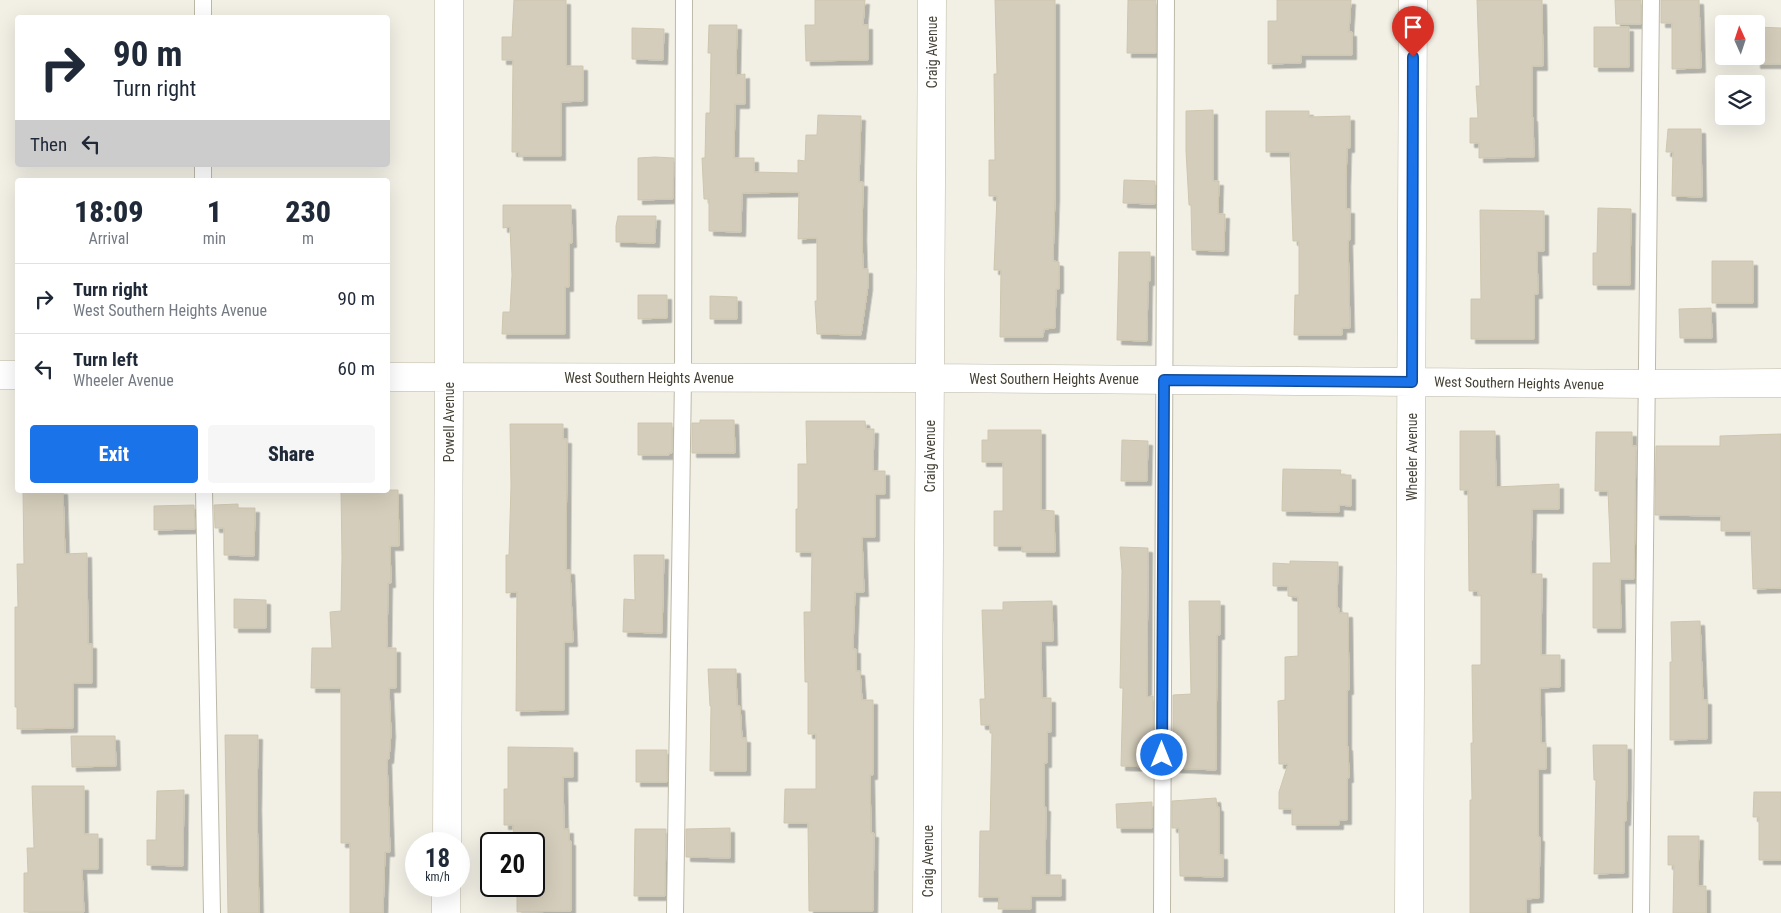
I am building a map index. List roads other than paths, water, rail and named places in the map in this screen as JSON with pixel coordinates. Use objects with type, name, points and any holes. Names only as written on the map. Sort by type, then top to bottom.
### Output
[{"type":"street","name":"Powell Avenue","points":[[447,832],[449,0]]},
{"type":"street","name":"Craig Avenue","points":[[927,913],[932,0]]},
{"type":"street","name":"Wheeler Avenue","points":[[1409,913],[1413,0]]},
{"type":"street","points":[[0,375],[15,375]]},
{"type":"street","name":"West Southern Heights Avenue","points":[[390,377],[930,378],[1648,384],[1781,383]]},
{"type":"street","points":[[446,897],[446,913]]},
{"type":"lane","points":[[203,0],[203,15]]},
{"type":"lane","points":[[675,913],[683,378],[684,0]]},
{"type":"lane","points":[[1162,913],[1166,0]]},
{"type":"lane","points":[[1641,913],[1651,0]]},
{"type":"lane","points":[[204,493],[212,913]]}]
